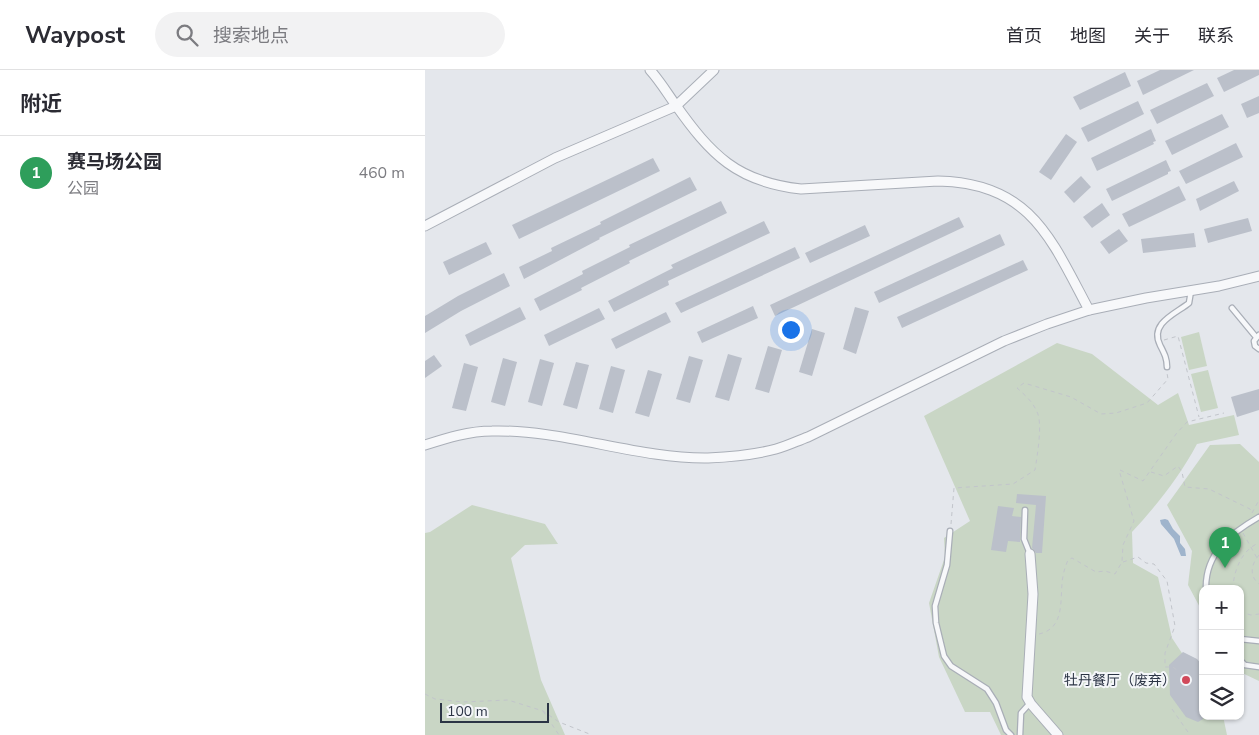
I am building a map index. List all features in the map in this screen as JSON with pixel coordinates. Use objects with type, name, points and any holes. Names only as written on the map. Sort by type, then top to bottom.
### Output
[{"type":"street","points":[[651,70],[676,106],[710,148],[741,173],[760,182],[801,189],[938,181],[957,182],[975,184],[1006,198],[1035,219],[1046,232],[1089,310]]},
{"type":"street","points":[[425,226],[555,158],[676,106],[714,70]]},
{"type":"street","points":[[425,445],[455,436],[491,431],[528,432],[669,455],[706,458],[740,456],[776,449],[808,437],[1004,341],[1047,324],[1089,310],[1219,286],[1259,276]]},
{"type":"street","points":[[1030,554],[1033,594],[1027,692],[1030,703],[1058,735]]},
{"type":"lane","points":[[1167,367],[1167,357],[1158,341],[1161,325],[1167,318],[1189,303],[1191,291]]},
{"type":"lane","points":[[1232,308],[1258,336],[1254,344],[1259,349]]},
{"type":"lane","points":[[1025,510],[1024,539],[1030,554]]},
{"type":"lane","points":[[1206,585],[1206,576],[1214,555],[1228,538],[1240,528],[1259,517]]},
{"type":"lane","points":[[950,531],[947,565],[935,606],[936,623],[944,656],[951,666],[987,689],[997,703],[1006,730],[1011,735]]},
{"type":"lane","points":[[1244,639],[1259,641]]},
{"type":"lane","points":[[1244,664],[1259,667]]},
{"type":"lane","points":[[1020,735],[1021,713],[1030,703]]},
{"type":"path","points":[[1158,341],[1179,336],[1199,419]]},
{"type":"path","points":[[950,531],[955,488],[1013,484],[1035,470],[1039,414],[1029,399],[1017,388],[1025,383],[1071,397],[1101,414],[1116,413],[1147,403],[1168,380],[1167,367]]},
{"type":"path","points":[[1031,635],[1042,634],[1052,628],[1058,619],[1063,600],[1063,577],[1067,560],[1072,558],[1096,572],[1105,571],[1111,574],[1115,574],[1123,562],[1123,545],[1133,521],[1119,470],[1143,481],[1176,434],[1187,422],[1224,413]]},
{"type":"path","points":[[1150,472],[1164,476],[1178,466],[1182,472],[1185,487],[1209,489],[1249,509],[1252,513],[1259,500]]},
{"type":"path","points":[[1240,528],[1257,558]]},
{"type":"path","points":[[1234,585],[1236,570],[1251,547],[1259,543]]},
{"type":"path","points":[[1259,555],[1252,571],[1255,581],[1259,584]]},
{"type":"path","points":[[1123,562],[1138,557],[1146,563],[1154,564],[1167,581],[1175,626],[1165,653],[1165,667],[1173,666],[1178,672]]},
{"type":"path","points":[[1244,613],[1259,614]]},
{"type":"path","points":[[425,694],[435,699],[463,702],[508,700],[543,711],[559,722],[592,735]]},
{"type":"path","points":[[1172,710],[1190,735]]},
{"type":"path","points":[[543,711],[559,735]]},
{"type":"green space","points":[[1199,332],[1207,366],[1189,370],[1181,337]]},
{"type":"green space","points":[[1057,343],[1092,354],[1158,405],[1178,393],[1189,425],[1234,415],[1239,435],[1197,444],[1167,490],[1132,532],[1133,563],[1158,577],[1172,638],[1199,679],[1199,720],[1224,720],[1227,735],[1001,735],[990,712],[965,712],[939,657],[929,603],[945,557],[944,538],[970,521],[924,416]]},
{"type":"green space","points":[[1208,370],[1218,408],[1201,412],[1191,374]]},
{"type":"green space","points":[[1240,444],[1259,462],[1259,681],[1244,674],[1244,585],[1199,585],[1199,606],[1188,585],[1192,551],[1167,505],[1210,445]]},
{"type":"green space","points":[[472,505],[545,524],[558,544],[525,545],[511,558],[541,680],[565,735],[425,735],[425,533],[430,532]]},
{"type":"water","points":[[1160,520],[1168,520],[1180,536],[1180,543],[1185,549],[1186,556],[1181,556],[1174,539],[1161,524]]},
{"type":"building","points":[[1160,70],[1194,70],[1143,95],[1137,81]]},
{"type":"building","points":[[1234,70],[1259,70],[1259,75],[1224,92],[1217,78]]},
{"type":"building","points":[[1125,72],[1131,86],[1080,110],[1073,97]]},
{"type":"building","points":[[1207,83],[1214,96],[1157,124],[1150,110]]},
{"type":"building","points":[[1259,96],[1259,113],[1247,118],[1241,104]]},
{"type":"building","points":[[1138,101],[1144,114],[1088,142],[1081,128]]},
{"type":"building","points":[[1222,114],[1229,127],[1172,155],[1165,141]]},
{"type":"building","points":[[1151,129],[1156,141],[1153,142],[1154,144],[1097,171],[1091,158]]},
{"type":"building","points":[[1066,134],[1077,142],[1051,180],[1039,172]]},
{"type":"building","points":[[1236,143],[1243,157],[1186,184],[1179,171]]},
{"type":"building","points":[[653,158],[660,171],[519,239],[512,225]]},
{"type":"building","points":[[1166,160],[1171,171],[1168,174],[1112,201],[1106,189]]},
{"type":"building","points":[[1081,176],[1091,187],[1074,203],[1064,192]]},
{"type":"building","points":[[690,177],[697,190],[599,238],[524,279],[519,267],[552,251],[551,248],[601,224],[600,222]]},
{"type":"building","points":[[1234,181],[1239,191],[1200,211],[1196,199]]},
{"type":"building","points":[[1179,186],[1186,200],[1129,227],[1122,214]]},
{"type":"building","points":[[721,201],[727,213],[629,261],[630,263],[581,288],[582,290],[540,311],[534,299],[583,274],[582,271],[630,247],[629,245]]},
{"type":"building","points":[[1102,203],[1110,215],[1092,228],[1083,217]]},
{"type":"building","points":[[959,217],[964,227],[775,316],[770,305]]},
{"type":"building","points":[[1248,218],[1252,231],[1208,243],[1204,229]]},
{"type":"building","points":[[764,221],[770,233],[668,281],[669,285],[614,312],[608,301],[673,268],[671,265]]},
{"type":"building","points":[[865,225],[870,236],[810,263],[805,253]]},
{"type":"building","points":[[1119,229],[1128,241],[1109,254],[1100,242]]},
{"type":"building","points":[[1194,233],[1196,247],[1143,253],[1141,239]]},
{"type":"building","points":[[1000,234],[1005,245],[879,303],[874,292]]},
{"type":"building","points":[[486,242],[492,254],[449,275],[443,262]]},
{"type":"building","points":[[795,247],[800,258],[681,313],[675,303]]},
{"type":"building","points":[[1023,260],[1028,270],[902,328],[897,317]]},
{"type":"building","points":[[504,273],[510,286],[461,311],[425,333],[425,316],[458,296]]},
{"type":"building","points":[[753,306],[758,318],[702,343],[697,332]]},
{"type":"building","points":[[520,307],[526,319],[470,346],[465,335]]},
{"type":"building","points":[[855,307],[869,311],[856,354],[843,349]]},
{"type":"building","points":[[599,308],[605,319],[549,346],[544,335]]},
{"type":"building","points":[[666,312],[671,322],[616,349],[611,339]]},
{"type":"building","points":[[812,329],[825,333],[812,376],[799,372]]},
{"type":"building","points":[[768,346],[782,350],[769,393],[755,389]]},
{"type":"building","points":[[728,354],[742,358],[729,401],[715,397]]},
{"type":"building","points":[[434,355],[442,366],[425,378],[425,361]]},
{"type":"building","points":[[689,356],[703,360],[690,403],[676,399]]},
{"type":"building","points":[[503,358],[517,362],[505,406],[491,402]]},
{"type":"building","points":[[540,359],[554,363],[542,406],[528,402]]},
{"type":"building","points":[[576,362],[589,365],[577,409],[563,405]]},
{"type":"building","points":[[464,363],[478,367],[466,411],[452,408]]},
{"type":"building","points":[[611,366],[625,370],[613,413],[599,409]]},
{"type":"building","points":[[648,370],[662,374],[649,417],[635,413]]},
{"type":"building","points":[[1259,389],[1259,410],[1237,417],[1231,397]]},
{"type":"building","points":[[1017,494],[1046,496],[1042,553],[1036,553],[1032,548],[1036,505],[1016,503]]},
{"type":"building","points":[[998,506],[1014,508],[1012,516],[1021,517],[1020,542],[1008,541],[1006,552],[991,550]]},
{"type":"building","name":"牡丹餐厅（废弃）","points":[[1183,652],[1199,661],[1199,720],[1201,720],[1198,722],[1186,717],[1170,695],[1169,665]]},
{"type":"place","name":"赛马场公园","points":[[1225,568]]},
{"type":"place","name":"牡丹餐厅（废弃）","points":[[1186,680]]}]
